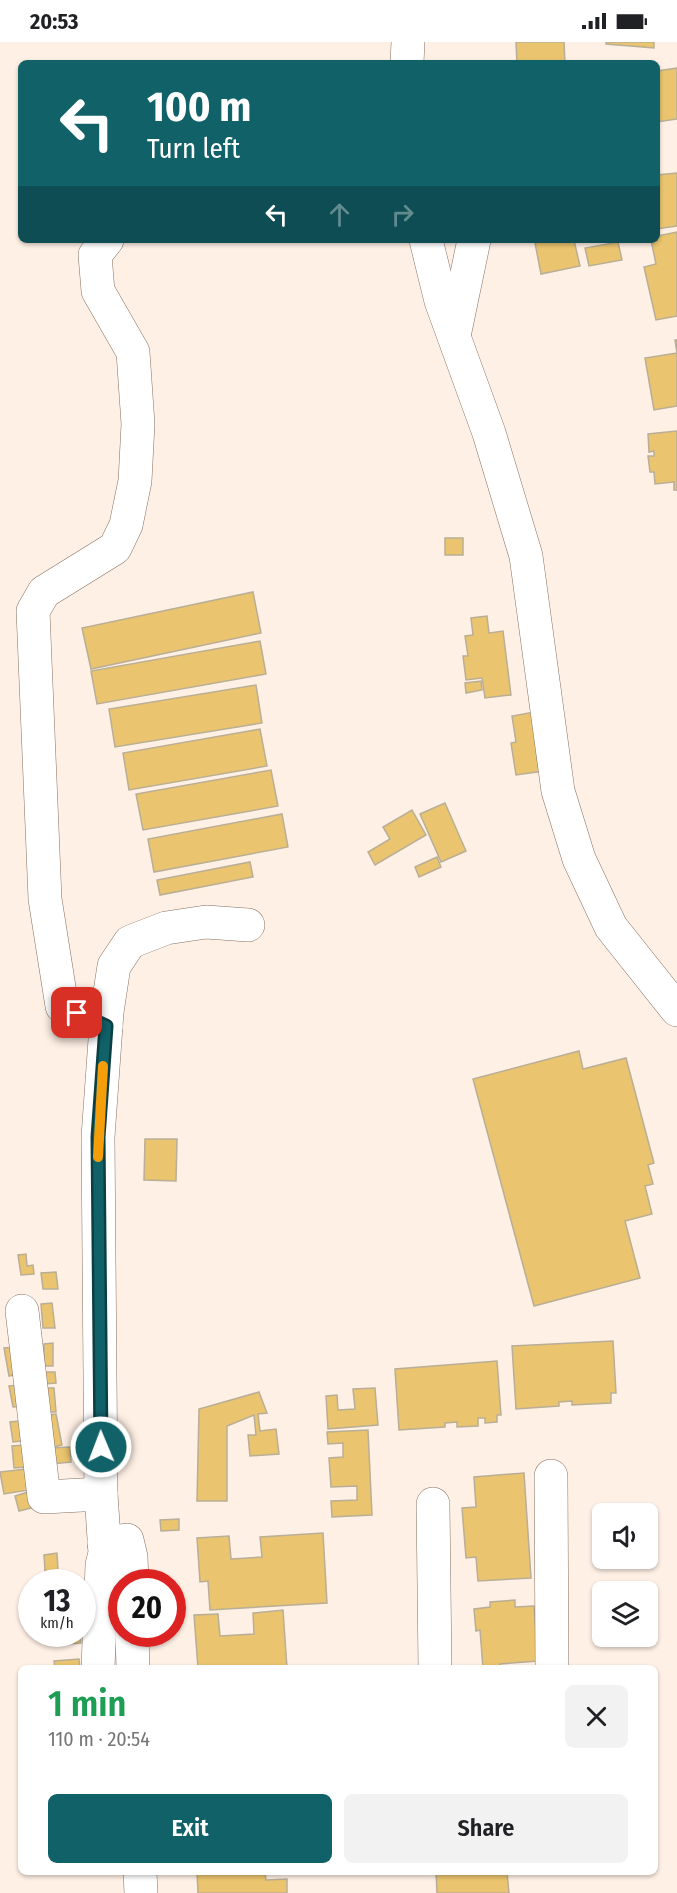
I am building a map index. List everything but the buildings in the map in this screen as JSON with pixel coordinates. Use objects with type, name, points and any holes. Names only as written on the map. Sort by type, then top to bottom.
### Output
[{"type":"street","points":[[407,60],[408,42]]},
{"type":"street","points":[[104,243],[94,255],[98,291],[133,352],[138,424],[133,492],[126,525],[114,548],[44,592],[33,611],[45,899],[62,1006],[106,1026]]},
{"type":"street","points":[[427,243],[441,301],[489,433],[526,556],[558,790],[579,859],[611,927],[677,1010]]},
{"type":"street","points":[[454,338],[473,243]]},
{"type":"street","points":[[99,1665],[102,1565],[105,1553],[101,1494],[98,1137],[106,1026],[114,966],[130,942],[166,928],[206,922],[248,924]]},
{"type":"street","points":[[22,1311],[44,1497],[101,1494]]},
{"type":"street","points":[[551,1476],[552,1665]]},
{"type":"street","points":[[433,1504],[435,1665]]},
{"type":"street","points":[[104,1543],[127,1540],[132,1557],[132,1569]]},
{"type":"street","points":[[132,1647],[133,1665]]},
{"type":"street","points":[[141,1875],[141,1893]]},
{"type":"slow traffic","points":[[98,1157],[103,1066]]},
{"type":"route","points":[[77,1013],[106,1026],[98,1137],[101,1447]]}]
